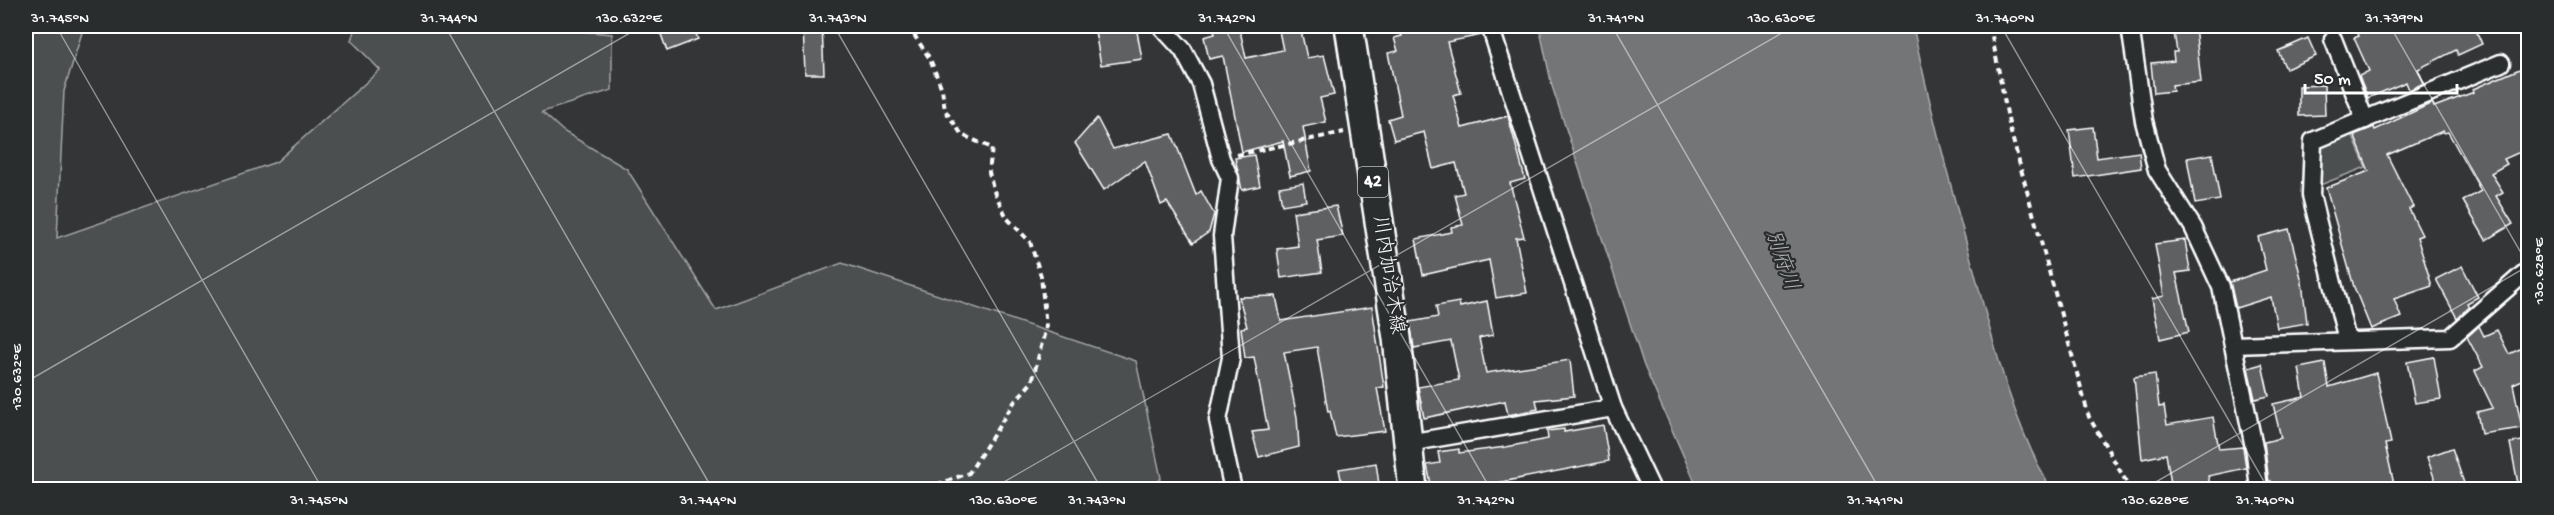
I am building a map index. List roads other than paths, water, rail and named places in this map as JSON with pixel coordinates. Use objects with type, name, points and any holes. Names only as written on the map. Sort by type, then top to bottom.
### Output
[{"type":"main road","name":"川内加治木線","points":[[1349,26],[1396,338],[1413,489]]},
{"type":"street","points":[[1161,26],[1183,50],[1201,84],[1221,159],[1230,178],[1222,236],[1231,358],[1218,420],[1233,489]]},
{"type":"street","points":[[1490,26],[1613,408],[1652,489]]},
{"type":"street","points":[[2130,26],[2144,121],[2157,170],[2193,227],[2221,287],[2255,452],[2259,489]]},
{"type":"street","points":[[2333,39],[2365,120]]},
{"type":"street","points":[[2348,340],[2311,195],[2313,141],[2501,63]]},
{"type":"street","points":[[2233,345],[2450,338],[2529,270]]},
{"type":"street","points":[[1408,443],[1613,408]]},
{"type":"water","name":"別府川","points":[[1539,26],[1913,26],[1941,148],[2005,382],[2025,437],[2051,489],[1698,489],[1644,366],[1552,86]]}]
